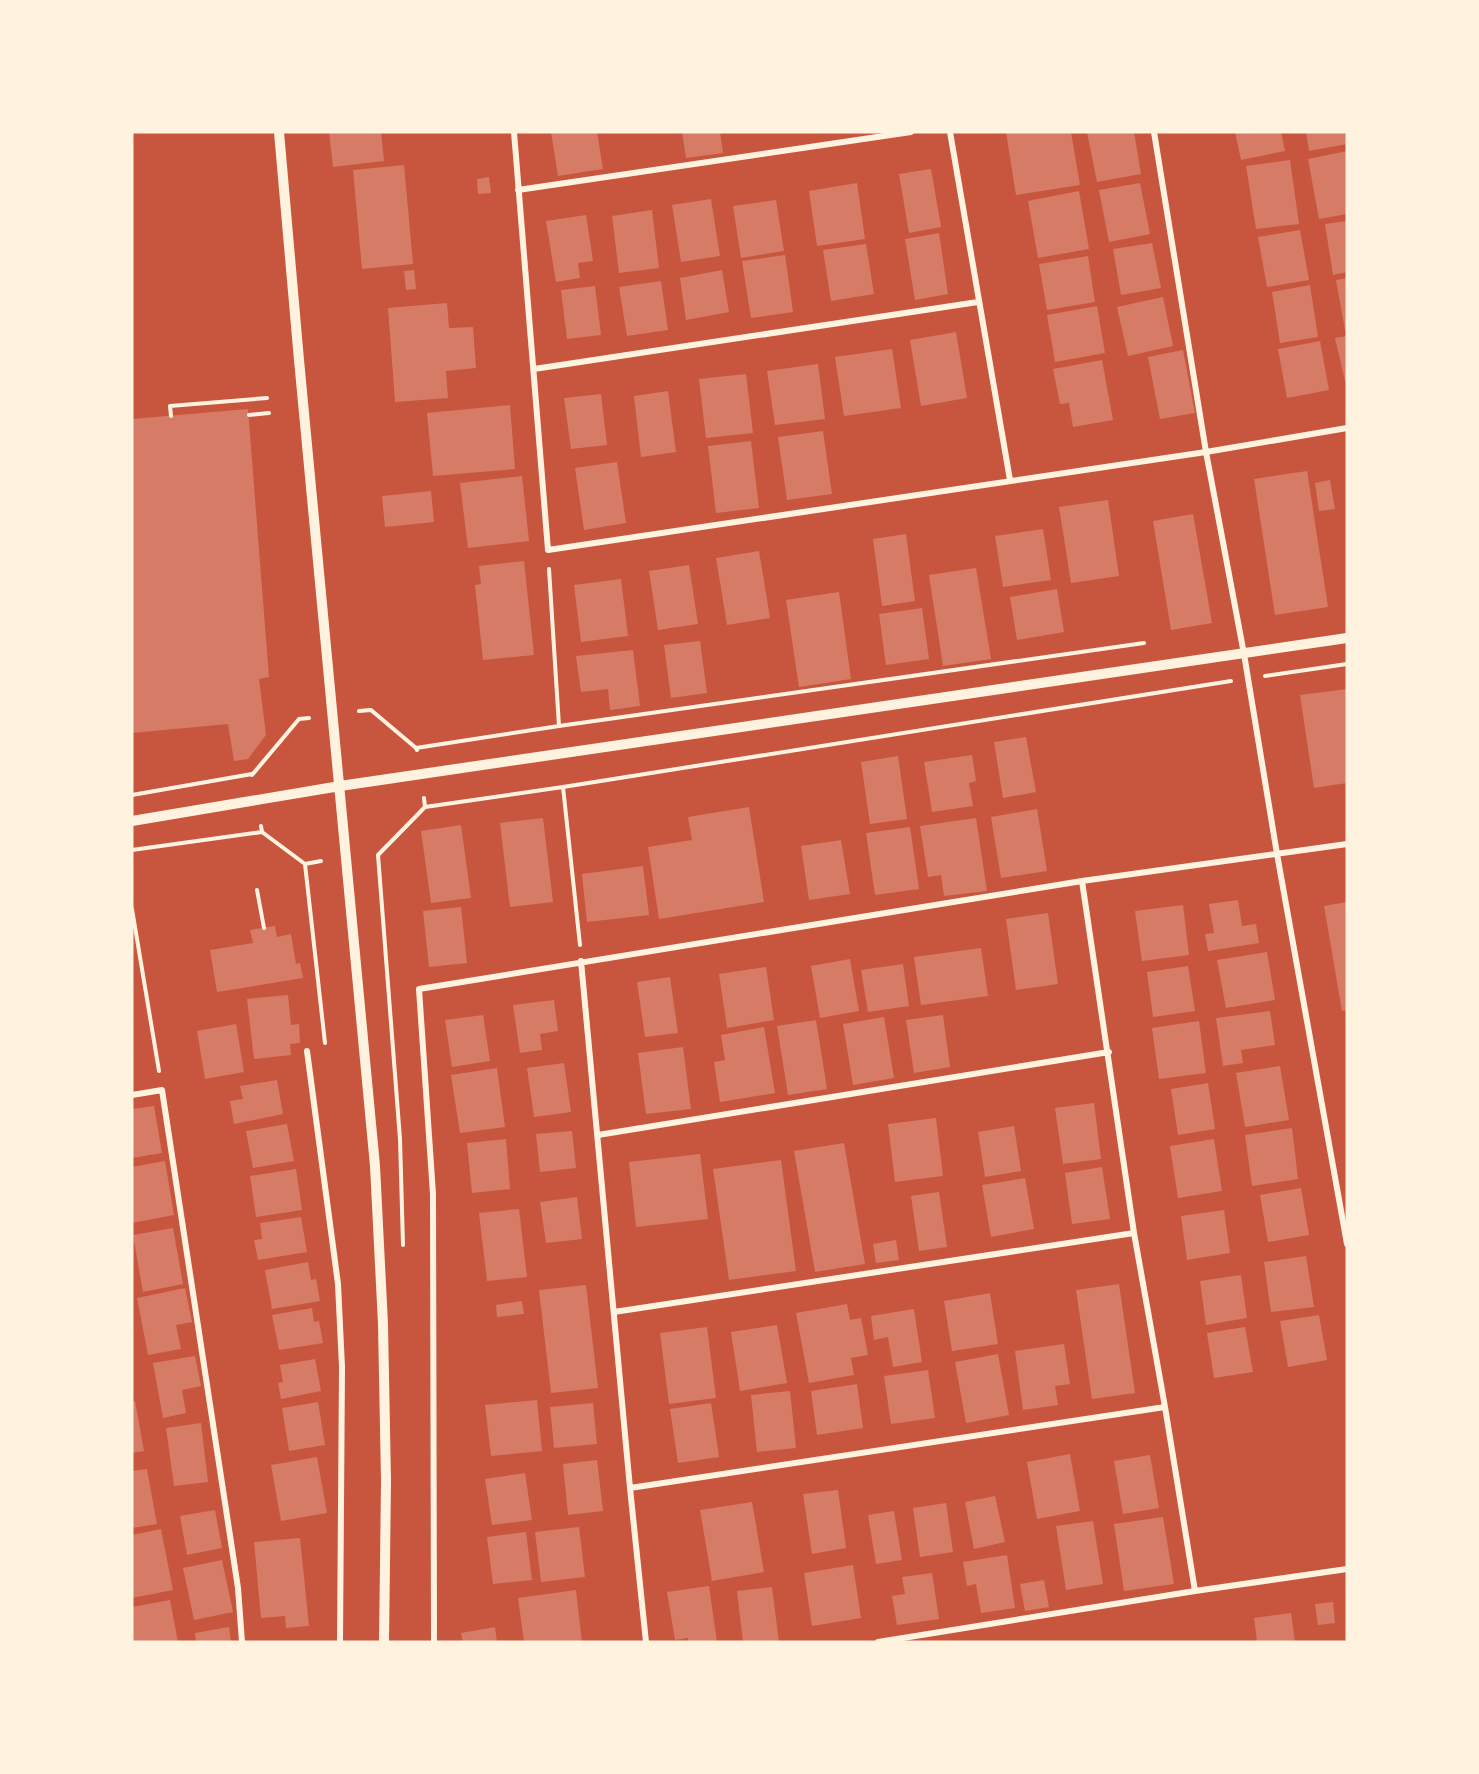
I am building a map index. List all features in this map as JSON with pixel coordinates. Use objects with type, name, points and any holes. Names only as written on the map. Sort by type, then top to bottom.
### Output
[{"type":"street","points":[[279,132],[375,1166],[386,1481],[384,1642]]},
{"type":"street","points":[[514,132],[548,550],[1206,452],[1347,428]]},
{"type":"street","points":[[518,190],[911,132]]},
{"type":"street","points":[[950,132],[1010,480]]},
{"type":"street","points":[[1154,132],[1206,452],[1244,654],[1277,854],[1347,1244]]},
{"type":"street","points":[[534,369],[978,302]]},
{"type":"street","points":[[132,821],[340,786],[1347,638]]},
{"type":"street","points":[[434,1642],[433,1194],[419,989],[1082,881],[1347,844]]},
{"type":"street","points":[[1082,881],[1134,1233],[1166,1407],[1195,1591]]},
{"type":"street","points":[[581,961],[646,1642]]},
{"type":"street","points":[[307,1051],[338,1284],[342,1367],[340,1642]]},
{"type":"street","points":[[598,1135],[1109,1052]]},
{"type":"street","points":[[132,1095],[162,1090],[238,1588],[242,1642]]},
{"type":"street","points":[[614,1312],[1134,1233]]},
{"type":"street","points":[[630,1488],[1166,1407]]},
{"type":"street","points":[[878,1642],[1347,1569]]},
{"type":"path","points":[[171,416],[170,406],[267,398]]},
{"type":"path","points":[[249,415],[269,413]]},
{"type":"path","points":[[548,550],[559,726]]},
{"type":"path","points":[[416,747],[1150,642]]},
{"type":"path","points":[[425,807],[1347,664]]},
{"type":"path","points":[[359,711],[371,710],[416,747],[418,757]]},
{"type":"path","points":[[132,795],[252,774],[299,719],[309,718]]},
{"type":"path","points":[[252,774],[253,783]]},
{"type":"path","points":[[563,787],[581,961]]},
{"type":"path","points":[[132,850],[262,832]]},
{"type":"path","points":[[370,857],[378,855]]},
{"type":"path","points":[[305,864],[321,861]]},
{"type":"path","points":[[257,890],[264,928]]},
{"type":"path","points":[[132,909],[162,1090]]},
{"type":"building","points":[[329,132],[381,132],[384,161],[333,167]]},
{"type":"building","points":[[551,132],[597,132],[603,169],[558,176]]},
{"type":"building","points":[[682,132],[720,132],[723,153],[686,158]]},
{"type":"building","points":[[1006,132],[1071,132],[1080,185],[1016,195]]},
{"type":"building","points":[[1087,132],[1134,132],[1141,174],[1097,182]]},
{"type":"building","points":[[1235,132],[1281,132],[1285,151],[1241,160]]},
{"type":"building","points":[[1306,132],[1347,132],[1347,144],[1309,151]]},
{"type":"building","points":[[1347,151],[1347,214],[1319,219],[1308,159]]},
{"type":"building","points":[[1290,160],[1299,224],[1256,229],[1246,166]]},
{"type":"building","points":[[404,165],[413,264],[362,269],[353,170]]},
{"type":"building","points":[[931,169],[941,227],[909,233],[899,174]]},
{"type":"building","points":[[489,177],[491,193],[478,194],[477,179]]},
{"type":"building","points":[[857,183],[865,239],[817,246],[809,191]]},
{"type":"building","points":[[1140,183],[1150,234],[1109,242],[1099,190]]},
{"type":"building","points":[[1079,191],[1089,249],[1038,258],[1028,201]]},
{"type":"building","points":[[711,199],[720,256],[681,262],[672,205]]},
{"type":"building","points":[[776,200],[784,251],[741,258],[733,206]]},
{"type":"building","points":[[652,210],[659,268],[619,273],[612,216]]},
{"type":"building","points":[[586,215],[593,261],[578,263],[580,278],[556,282],[546,221]]},
{"type":"building","points":[[1347,221],[1347,272],[1333,275],[1325,224]]},
{"type":"building","points":[[1300,230],[1309,280],[1267,287],[1258,237]]},
{"type":"building","points":[[939,233],[948,294],[915,300],[905,239]]},
{"type":"building","points":[[1152,243],[1161,288],[1121,295],[1113,249]]},
{"type":"building","points":[[866,244],[874,294],[831,301],[823,250]]},
{"type":"building","points":[[785,255],[793,312],[751,318],[742,261]]},
{"type":"building","points":[[1088,256],[1095,302],[1047,310],[1039,264]]},
{"type":"building","points":[[414,270],[416,289],[406,290],[404,271]]},
{"type":"building","points":[[722,270],[729,312],[686,320],[680,278]]},
{"type":"building","points":[[1347,278],[1347,330],[1345,330],[1336,280]]},
{"type":"building","points":[[661,281],[668,330],[627,336],[619,287]]},
{"type":"building","points":[[1310,285],[1318,337],[1280,343],[1272,292]]},
{"type":"building","points":[[595,286],[601,335],[567,339],[561,290]]},
{"type":"building","points":[[1163,297],[1173,346],[1128,356],[1117,307]]},
{"type":"building","points":[[447,303],[449,328],[473,327],[476,368],[446,371],[448,398],[395,402],[388,308]]},
{"type":"building","points":[[1097,306],[1105,353],[1055,362],[1047,315]]},
{"type":"building","points":[[956,332],[967,398],[921,406],[910,340]]},
{"type":"building","points":[[1347,336],[1347,384],[1346,385],[1335,338]]},
{"type":"building","points":[[1320,341],[1329,390],[1287,398],[1278,349]]},
{"type":"building","points":[[892,349],[901,408],[844,416],[835,357]]},
{"type":"building","points":[[1183,350],[1195,413],[1160,419],[1148,357]]},
{"type":"building","points":[[1102,360],[1113,420],[1073,427],[1069,403],[1060,404],[1053,369]]},
{"type":"building","points":[[818,364],[825,419],[775,425],[767,371]]},
{"type":"building","points":[[746,374],[753,433],[706,438],[699,379]]},
{"type":"building","points":[[668,391],[676,452],[641,457],[634,396]]},
{"type":"building","points":[[601,394],[607,445],[571,449],[564,398]]},
{"type":"building","points":[[510,405],[515,469],[433,476],[427,413]]},
{"type":"building","points":[[248,409],[269,677],[259,679],[266,735],[248,759],[234,761],[228,724],[132,733],[132,419]]},
{"type":"building","points":[[823,431],[832,494],[787,500],[778,437]]},
{"type":"building","points":[[751,441],[759,508],[716,513],[708,446]]},
{"type":"building","points":[[617,462],[626,523],[584,530],[575,468]]},
{"type":"building","points":[[1307,471],[1328,607],[1275,615],[1254,479]]},
{"type":"building","points":[[522,476],[529,541],[468,548],[460,483]]},
{"type":"building","points":[[1330,480],[1335,509],[1319,511],[1315,483]]},
{"type":"building","points":[[431,491],[434,522],[385,527],[382,496]]},
{"type":"building","points":[[1108,500],[1119,576],[1071,583],[1059,507]]},
{"type":"building","points":[[1193,514],[1212,623],[1171,630],[1153,521]]},
{"type":"building","points":[[1043,529],[1051,580],[1003,587],[995,536]]},
{"type":"building","points":[[906,534],[915,601],[882,606],[873,539]]},
{"type":"building","points":[[759,551],[770,618],[727,625],[716,558]]},
{"type":"building","points":[[524,561],[534,655],[483,660],[475,585],[481,584],[479,566]]},
{"type":"building","points":[[689,565],[698,624],[658,630],[649,571]]},
{"type":"building","points":[[976,568],[991,659],[943,666],[929,575]]},
{"type":"building","points":[[621,579],[628,636],[581,642],[574,585]]},
{"type":"building","points":[[1057,589],[1064,632],[1017,640],[1010,597]]},
{"type":"building","points":[[839,592],[851,679],[799,687],[786,600]]},
{"type":"building","points":[[922,608],[929,659],[886,665],[879,614]]},
{"type":"building","points":[[700,641],[707,693],[671,698],[664,645]]},
{"type":"building","points":[[633,650],[640,706],[610,710],[608,689],[581,692],[576,656]]},
{"type":"building","points":[[1347,689],[1347,783],[1314,788],[1300,695]]},
{"type":"building","points":[[1026,737],[1036,792],[1003,798],[994,742]]},
{"type":"building","points":[[972,755],[976,781],[969,783],[973,806],[932,812],[924,762]]},
{"type":"building","points":[[898,756],[907,819],[870,824],[861,762]]},
{"type":"building","points":[[749,807],[764,902],[659,919],[648,847],[692,840],[688,817]]},
{"type":"building","points":[[1037,809],[1047,871],[1001,878],[991,817]]},
{"type":"building","points":[[543,818],[553,902],[510,907],[500,823]]},
{"type":"building","points":[[976,818],[987,891],[944,896],[941,875],[928,877],[920,826]]},
{"type":"building","points":[[461,825],[471,898],[431,903],[421,831]]},
{"type":"building","points":[[910,827],[919,889],[875,895],[866,833]]},
{"type":"building","points":[[841,840],[850,894],[809,900],[801,846]]},
{"type":"building","points":[[643,866],[649,915],[587,922],[582,874]]},
{"type":"building","points":[[1238,900],[1242,926],[1256,924],[1259,943],[1208,951],[1205,934],[1214,933],[1209,904]]},
{"type":"building","points":[[1347,902],[1347,1010],[1342,1011],[1324,906]]},
{"type":"building","points":[[1183,905],[1189,955],[1142,961],[1135,911]]},
{"type":"building","points":[[461,907],[467,963],[429,967],[423,911]]},
{"type":"building","points":[[1048,913],[1058,984],[1016,990],[1006,919]]},
{"type":"building","points":[[275,926],[277,937],[291,934],[296,964],[300,963],[303,978],[217,992],[210,950],[253,943],[250,930]]},
{"type":"building","points":[[981,948],[988,996],[921,1005],[914,957]]},
{"type":"building","points":[[1267,952],[1275,1000],[1226,1008],[1217,960]]},
{"type":"building","points":[[850,959],[859,1011],[820,1018],[811,966]]},
{"type":"building","points":[[903,964],[909,1006],[868,1012],[861,970]]},
{"type":"building","points":[[1188,966],[1195,1011],[1153,1017],[1147,972]]},
{"type":"building","points":[[766,967],[774,1020],[727,1028],[719,974]]},
{"type":"building","points":[[670,977],[678,1033],[645,1037],[637,982]]},
{"type":"building","points":[[288,995],[291,1025],[299,1024],[300,1043],[290,1044],[291,1055],[254,1059],[247,999]]},
{"type":"building","points":[[554,1000],[558,1031],[540,1034],[542,1050],[520,1053],[513,1005]]},
{"type":"building","points":[[1270,1011],[1275,1045],[1241,1050],[1243,1063],[1223,1066],[1216,1018]]},
{"type":"building","points":[[483,1015],[490,1061],[452,1067],[445,1020]]},
{"type":"building","points":[[943,1015],[950,1067],[914,1073],[906,1020]]},
{"type":"building","points":[[884,1017],[894,1078],[853,1085],[843,1024]]},
{"type":"building","points":[[816,1020],[827,1089],[788,1095],[777,1026]]},
{"type":"building","points":[[1199,1021],[1206,1073],[1159,1079],[1152,1028]]},
{"type":"building","points":[[236,1024],[244,1072],[205,1079],[197,1031]]},
{"type":"building","points":[[764,1027],[775,1093],[720,1102],[714,1062],[725,1060],[721,1035]]},
{"type":"building","points":[[683,1047],[691,1109],[646,1114],[638,1053]]},
{"type":"building","points":[[564,1063],[571,1112],[534,1117],[527,1068]]},
{"type":"building","points":[[1280,1066],[1289,1120],[1245,1127],[1236,1073]]},
{"type":"building","points":[[497,1068],[505,1127],[460,1133],[451,1075]]},
{"type":"building","points":[[277,1080],[283,1114],[234,1124],[230,1101],[243,1099],[240,1086]]},
{"type":"building","points":[[1208,1083],[1215,1129],[1178,1135],[1171,1089]]},
{"type":"building","points":[[1094,1103],[1101,1159],[1063,1164],[1055,1108]]},
{"type":"building","points":[[154,1106],[162,1153],[132,1158],[132,1109]]},
{"type":"building","points":[[936,1118],[943,1176],[895,1182],[888,1124]]},
{"type":"building","points":[[287,1124],[294,1161],[253,1168],[246,1131]]},
{"type":"building","points":[[1014,1126],[1021,1171],[985,1177],[978,1132]]},
{"type":"building","points":[[1292,1128],[1298,1179],[1252,1186],[1245,1135]]},
{"type":"building","points":[[572,1131],[576,1168],[540,1172],[536,1134]]},
{"type":"building","points":[[506,1139],[510,1189],[472,1193],[467,1143]]},
{"type":"building","points":[[1214,1139],[1222,1191],[1178,1198],[1170,1146]]},
{"type":"building","points":[[844,1143],[865,1264],[815,1272],[794,1151]]},
{"type":"building","points":[[700,1154],[708,1219],[636,1227],[629,1162]]},
{"type":"building","points":[[781,1160],[796,1271],[729,1280],[713,1169]]},
{"type":"building","points":[[165,1161],[174,1215],[132,1223],[132,1167]]},
{"type":"building","points":[[1102,1167],[1110,1219],[1072,1224],[1065,1173]]},
{"type":"building","points":[[296,1169],[302,1210],[256,1217],[250,1176]]},
{"type":"building","points":[[1025,1178],[1034,1229],[991,1237],[982,1185]]},
{"type":"building","points":[[1301,1188],[1309,1235],[1268,1242],[1260,1195]]},
{"type":"building","points":[[939,1192],[947,1247],[919,1251],[911,1196]]},
{"type":"building","points":[[577,1197],[582,1239],[546,1243],[540,1202]]},
{"type":"building","points":[[519,1209],[527,1277],[487,1281],[479,1213]]},
{"type":"building","points":[[1224,1210],[1230,1253],[1187,1260],[1181,1216]]},
{"type":"building","points":[[301,1217],[307,1252],[258,1260],[254,1240],[262,1239],[260,1223]]},
{"type":"building","points":[[173,1228],[183,1284],[143,1292],[133,1235]]},
{"type":"building","points":[[896,1240],[899,1260],[876,1263],[873,1244]]},
{"type":"building","points":[[1306,1256],[1314,1307],[1271,1312],[1264,1262]]},
{"type":"building","points":[[308,1262],[311,1280],[316,1279],[320,1301],[272,1309],[265,1270]]},
{"type":"building","points":[[1241,1275],[1247,1318],[1206,1325],[1200,1281]]},
{"type":"building","points":[[1119,1284],[1135,1393],[1092,1399],[1076,1290]]},
{"type":"building","points":[[586,1285],[598,1388],[551,1393],[539,1290]]},
{"type":"building","points":[[185,1288],[192,1322],[176,1325],[181,1349],[148,1355],[137,1298]]},
{"type":"building","points":[[990,1293],[998,1344],[952,1351],[944,1301]]},
{"type":"building","points":[[522,1301],[524,1314],[497,1317],[496,1305]]},
{"type":"building","points":[[847,1304],[850,1320],[861,1318],[868,1355],[851,1358],[854,1375],[809,1383],[796,1313]]},
{"type":"building","points":[[312,1308],[314,1322],[319,1321],[323,1343],[279,1350],[272,1315]]},
{"type":"building","points":[[914,1309],[922,1362],[893,1367],[888,1337],[874,1340],[871,1316]]},
{"type":"building","points":[[1319,1315],[1327,1360],[1288,1367],[1280,1321]]},
{"type":"building","points":[[777,1325],[787,1383],[740,1391],[731,1332]]},
{"type":"building","points":[[707,1327],[716,1398],[669,1404],[660,1333]]},
{"type":"building","points":[[1245,1327],[1253,1372],[1214,1378],[1207,1333]]},
{"type":"building","points":[[1064,1344],[1070,1384],[1055,1386],[1058,1405],[1023,1410],[1015,1351]]},
{"type":"building","points":[[998,1354],[1009,1415],[966,1423],[955,1362]]},
{"type":"building","points":[[195,1356],[201,1386],[182,1390],[186,1413],[163,1418],[153,1363]]},
{"type":"building","points":[[315,1359],[321,1391],[281,1399],[278,1383],[283,1382],[280,1365]]},
{"type":"building","points":[[928,1370],[935,1418],[891,1424],[884,1376]]},
{"type":"building","points":[[857,1384],[863,1428],[817,1435],[811,1391]]},
{"type":"building","points":[[790,1391],[796,1448],[757,1452],[751,1395]]},
{"type":"building","points":[[537,1400],[542,1451],[491,1456],[485,1405]]},
{"type":"building","points":[[135,1401],[144,1451],[132,1453],[132,1402]]},
{"type":"building","points":[[318,1402],[325,1445],[289,1451],[282,1408]]},
{"type":"building","points":[[593,1403],[597,1444],[554,1448],[550,1407]]},
{"type":"building","points":[[711,1403],[719,1457],[678,1463],[670,1409]]},
{"type":"building","points":[[201,1423],[208,1482],[174,1486],[166,1428]]},
{"type":"building","points":[[1070,1454],[1080,1511],[1037,1519],[1027,1462]]},
{"type":"building","points":[[1150,1455],[1159,1508],[1123,1514],[1114,1461]]},
{"type":"building","points":[[317,1457],[327,1513],[281,1521],[271,1465]]},
{"type":"building","points":[[597,1460],[603,1511],[568,1515],[563,1464]]},
{"type":"building","points":[[147,1469],[157,1524],[132,1528],[132,1471]]},
{"type":"building","points":[[525,1473],[532,1520],[492,1525],[485,1479]]},
{"type":"building","points":[[838,1490],[846,1548],[812,1554],[803,1494]]},
{"type":"building","points":[[995,1496],[1005,1542],[974,1549],[965,1502]]},
{"type":"building","points":[[752,1502],[764,1572],[712,1581],[700,1510]]},
{"type":"building","points":[[946,1503],[953,1552],[920,1557],[913,1508]]},
{"type":"building","points":[[215,1510],[222,1548],[187,1555],[180,1516]]},
{"type":"building","points":[[894,1511],[902,1560],[876,1564],[868,1515]]},
{"type":"building","points":[[1163,1517],[1174,1584],[1124,1591],[1114,1524]]},
{"type":"building","points":[[1093,1521],[1103,1584],[1066,1590],[1056,1526]]},
{"type":"building","points":[[579,1527],[585,1577],[541,1582],[535,1532]]},
{"type":"building","points":[[161,1529],[173,1590],[132,1598],[132,1535]]},
{"type":"building","points":[[526,1532],[532,1580],[493,1584],[487,1537]]},
{"type":"building","points":[[300,1538],[309,1626],[286,1628],[285,1616],[261,1618],[254,1542]]},
{"type":"building","points":[[1007,1555],[1015,1608],[981,1613],[976,1584],[967,1586],[963,1562]]},
{"type":"building","points":[[222,1560],[233,1612],[194,1620],[183,1568]]},
{"type":"building","points":[[853,1565],[861,1618],[812,1626],[804,1573]]},
{"type":"building","points":[[932,1573],[939,1619],[897,1625],[892,1596],[905,1594],[902,1577]]},
{"type":"building","points":[[1044,1580],[1049,1607],[1025,1611],[1020,1584]]},
{"type":"building","points":[[709,1586],[717,1642],[688,1642],[688,1638],[675,1640],[667,1592]]},
{"type":"building","points":[[772,1587],[779,1642],[743,1642],[737,1591]]},
{"type":"building","points":[[576,1590],[582,1642],[524,1642],[518,1598]]},
{"type":"building","points":[[170,1600],[178,1642],[133,1642],[132,1607]]},
{"type":"building","points":[[1333,1602],[1335,1623],[1318,1625],[1315,1604]]},
{"type":"building","points":[[1291,1613],[1295,1642],[1257,1642],[1254,1618]]},
{"type":"building","points":[[229,1627],[231,1642],[196,1642],[195,1633]]},
{"type":"building","points":[[495,1627],[497,1642],[463,1642],[461,1633]]}]
